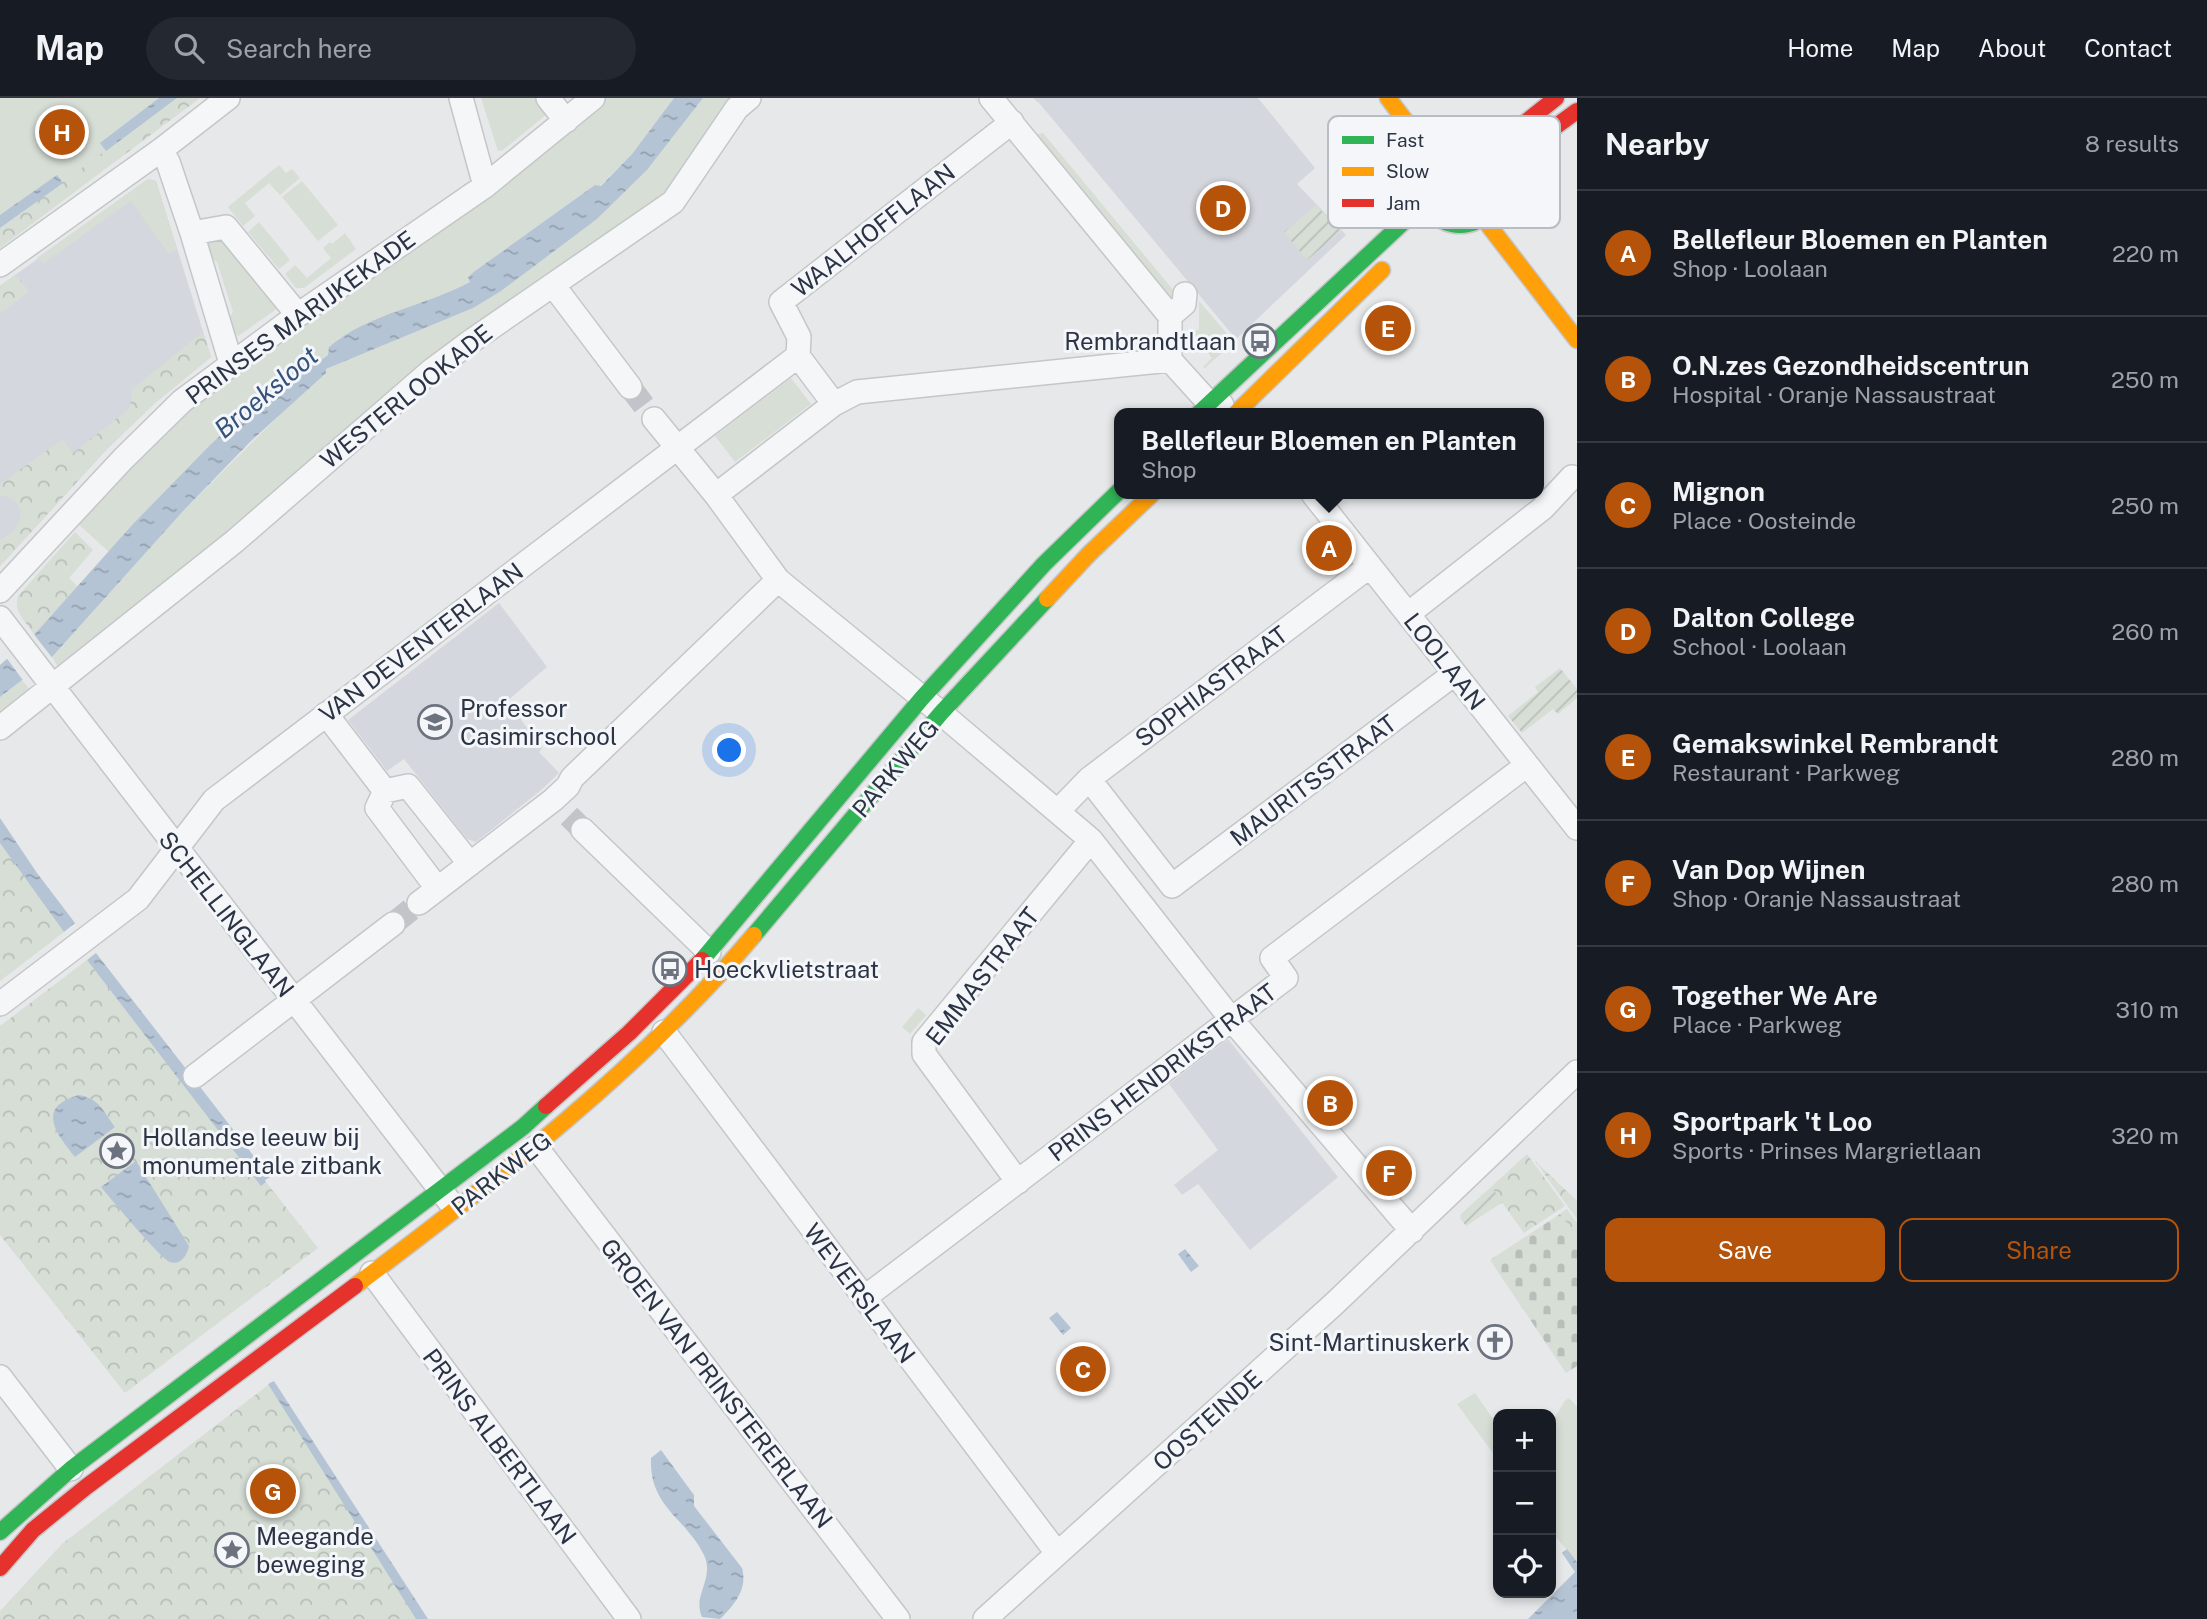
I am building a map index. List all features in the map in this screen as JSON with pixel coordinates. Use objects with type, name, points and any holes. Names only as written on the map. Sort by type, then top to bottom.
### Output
[{"type":"street","points":[[0,265],[161,150],[228,98]]},
{"type":"street","points":[[461,98],[485,186]]},
{"type":"street","points":[[548,98],[566,121]]},
{"type":"street","name":"PRINSES MARIJKEKADE","points":[[0,591],[123,459],[182,401],[298,314],[485,186],[593,98]]},
{"type":"street","name":"WESTERLOOKADE","points":[[0,728],[47,682],[235,541],[431,371],[673,202],[737,108],[749,98]]},
{"type":"street","points":[[991,98],[1170,316],[1170,360],[1204,408],[1397,228]]},
{"type":"street","points":[[1388,98],[1402,116]]},
{"type":"street","points":[[1532,116],[1556,98]]},
{"type":"street","points":[[1560,123],[1577,111]]},
{"type":"street","name":"WAALHOFFLAAN","points":[[798,356],[799,337],[781,302],[1012,122]]},
{"type":"street","points":[[161,150],[168,162],[192,233],[231,363]]},
{"type":"street","points":[[192,233],[226,227],[298,314]]},
{"type":"street","points":[[1491,228],[1577,340]]},
{"type":"street","points":[[1244,408],[1396,257]]},
{"type":"street","points":[[553,285],[630,387]]},
{"type":"street","points":[[1170,316],[1184,304],[1185,294]]},
{"type":"street","points":[[798,356],[834,404]]},
{"type":"street","name":"VAN DEVENTERLAAN","points":[[0,1004],[138,899],[214,800],[798,356]]},
{"type":"street","points":[[716,495],[834,404],[857,393],[1170,360]]},
{"type":"street","points":[[654,419],[716,495],[778,580],[922,698]]},
{"type":"street","points":[[1408,614],[1544,508],[1572,477]]},
{"type":"street","name":"PARKWEG","points":[[0,1532],[71,1469],[523,1127],[629,1033],[709,952],[922,698],[1044,564],[1114,496]]},
{"type":"street","name":"PARKWEG","points":[[0,1568],[33,1531],[86,1487],[536,1147],[601,1091],[664,1032],[762,927],[941,713],[1089,554],[1147,499]]},
{"type":"street","name":"LOOLAAN","points":[[1317,499],[1577,828]]},
{"type":"street","name":"SOPHIASTRAAT","points":[[1058,811],[1089,779],[1370,566]]},
{"type":"street","points":[[709,952],[568,816],[568,786],[572,778],[778,580]]},
{"type":"street","name":"SCHELLINGLAAN","points":[[7,628],[455,1209]]},
{"type":"street","name":"MAURITSSTRAAT","points":[[1089,779],[1172,886],[1454,674]]},
{"type":"street","name":"PARKWEG","points":[[922,698],[941,713]]},
{"type":"street","points":[[941,713],[1091,840],[1232,1020],[1412,1231]]},
{"type":"street","points":[[326,714],[385,791]]},
{"type":"street","name":"PRINS HENDRIKSTRAAT","points":[[864,1298],[1286,978],[1272,958],[1528,765]]},
{"type":"street","points":[[385,791],[408,786],[470,864]]},
{"type":"street","points":[[385,791],[377,808],[428,896],[470,864],[568,816]]},
{"type":"street","name":"EMMASTRAAT","points":[[1018,1182],[924,1054],[924,1042],[1091,840]]},
{"type":"street","points":[[195,1076],[393,924]]},
{"type":"street","name":"WEVERSLAAN","points":[[664,1032],[1057,1553]]},
{"type":"street","name":"OOSTEINDE","points":[[985,1619],[1270,1364],[1577,1072]]},
{"type":"street","name":"GROEN VAN PRINSTERERLAAN","points":[[536,1147],[898,1619]]},
{"type":"street","name":"PRINS ALBERTLAAN","points":[[372,1273],[629,1619]]},
{"type":"street","points":[[0,1377],[71,1469]]},
{"type":"shaded area","points":[[1033,98],[1258,98],[1315,168],[1297,184],[1328,216],[1328,228],[1339,228],[1346,235],[1236,339]]},
{"type":"shaded area","points":[[148,179],[156,181],[211,357],[155,403],[107,449],[0,566],[0,286]]},
{"type":"shaded area","name":"Professor Casimirschool","points":[[499,603],[547,667],[507,701],[542,748],[539,752],[559,773],[476,842],[467,839],[404,759],[387,771],[348,720]]},
{"type":"shaded area","points":[[1228,1039],[1338,1177],[1250,1250],[1198,1184],[1182,1195],[1174,1185],[1218,1150],[1169,1084]]},
{"type":"green space","points":[[0,98],[170,98],[104,148],[106,151],[0,223]]},
{"type":"green space","points":[[177,98],[200,98],[0,248],[0,228]]},
{"type":"green space","points":[[481,98],[538,98],[547,114],[503,150],[498,151]]},
{"type":"green space","points":[[606,98],[674,98],[632,154],[600,186],[594,186],[475,271],[470,282],[339,338],[329,347],[328,355],[320,361],[301,362],[210,445],[109,552],[75,521],[128,464],[221,381],[536,156]]},
{"type":"green space","points":[[703,98],[734,98],[669,191],[410,375],[192,563],[59,669],[52,657],[185,509],[326,369],[473,308],[597,219],[647,170]]},
{"type":"green space","points":[[1043,133],[1179,297],[1172,301],[1037,138],[1038,134]]},
{"type":"green space","points":[[279,165],[286,173],[292,169],[300,178],[280,195],[269,183],[245,203],[255,216],[243,226],[228,207]]},
{"type":"green space","points":[[148,179],[156,181],[177,249],[169,254],[131,201],[43,264],[37,258]]},
{"type":"green space","points":[[302,181],[338,225],[318,241],[282,197]]},
{"type":"green space","points":[[1316,205],[1328,218],[1328,228],[1337,228],[1341,232],[1307,260],[1284,232]]},
{"type":"green space","points":[[259,222],[290,260],[279,269],[248,232]]},
{"type":"green space","points":[[345,233],[356,249],[304,288],[296,288],[285,274],[295,265],[307,278],[331,258],[323,248]]},
{"type":"green space","points":[[221,238],[278,308],[238,336],[233,332],[229,319],[233,312],[217,262],[210,258],[207,249],[210,240]]},
{"type":"green space","points":[[16,274],[29,292],[0,314],[0,286]]},
{"type":"green space","points":[[1199,301],[1234,342],[1205,368],[1203,367],[1212,358],[1204,348],[1199,352],[1192,345],[1194,330],[1199,330]]},
{"type":"green space","points":[[203,332],[211,357],[155,403],[107,449],[0,566],[0,540],[15,529],[21,515],[16,503],[0,495],[0,484],[63,439],[73,453],[130,408],[132,389]]},
{"type":"green space","points":[[791,378],[811,404],[735,462],[715,436]]},
{"type":"green space","points":[[75,532],[93,550],[69,578],[78,587],[34,635],[17,608],[18,596]]},
{"type":"green space","points":[[1560,668],[1577,689],[1577,698],[1558,714],[1553,709],[1522,733],[1508,716],[1538,692],[1535,687]]},
{"type":"green space","points":[[22,680],[31,691],[0,716],[0,697]]},
{"type":"green space","points":[[0,837],[64,932],[0,981]]},
{"type":"green space","points":[[87,960],[261,1185],[266,1182],[318,1248],[125,1393],[0,1235],[0,1026]]},
{"type":"green space","points":[[918,1008],[926,1015],[910,1034],[902,1027]]},
{"type":"green space","points":[[1527,1154],[1565,1206],[1524,1233],[1491,1187]]},
{"type":"green space","points":[[1535,1161],[1577,1201],[1577,1219]]},
{"type":"green space","points":[[1491,1187],[1503,1202],[1466,1226],[1460,1218],[1461,1214]]},
{"type":"green space","points":[[1567,1209],[1577,1223],[1577,1237],[1560,1214]]},
{"type":"green space","points":[[1560,1214],[1577,1237],[1577,1366],[1566,1373],[1490,1260]]},
{"type":"green space","points":[[272,1382],[426,1619],[0,1619],[0,1611],[62,1544]]},
{"type":"green space","points":[[1475,1393],[1493,1419],[1493,1453],[1457,1404]]},
{"type":"green space","points":[[1569,1398],[1577,1407],[1577,1562],[1556,1537],[1556,1415]]},
{"type":"water","points":[[159,98],[177,98],[106,151],[100,143]]},
{"type":"water","points":[[674,98],[703,98],[647,170],[597,219],[501,291],[473,308],[326,369],[326,373],[250,442],[185,509],[52,657],[0,697],[0,665],[34,635],[133,524],[210,445],[301,362],[315,357],[320,361],[328,355],[329,347],[361,326],[470,282],[468,277],[475,271],[595,185],[601,186],[632,154]]},
{"type":"water","points":[[57,175],[63,183],[0,228],[0,215]]},
{"type":"water","points":[[0,818],[75,923],[64,932],[0,843]]},
{"type":"water","points":[[96,953],[270,1177],[261,1186],[87,960]]},
{"type":"water","points":[[79,1095],[92,1099],[115,1127],[75,1157],[61,1139],[53,1121],[57,1106]]},
{"type":"water","points":[[136,1161],[189,1246],[180,1261],[174,1263],[165,1258],[101,1187]]},
{"type":"water","points":[[1185,1249],[1199,1266],[1191,1272],[1178,1254]]},
{"type":"water","points":[[1057,1312],[1071,1328],[1063,1335],[1049,1318]]},
{"type":"water","points":[[274,1381],[428,1619],[416,1619],[268,1384]]},
{"type":"water","points":[[661,1450],[694,1495],[694,1506],[742,1568],[741,1590],[735,1602],[720,1619],[702,1617],[700,1601],[707,1572],[704,1555],[662,1500],[656,1488],[651,1458]]},
{"type":"water","points":[[1567,1549],[1577,1562],[1577,1619],[1528,1619],[1549,1598],[1556,1598],[1556,1591],[1575,1572],[1562,1553]]},
{"type":"pier","points":[[32,632],[54,660],[25,683],[5,656]]},
{"type":"tunnel","points":[[630,387],[654,419]]},
{"type":"tunnel","points":[[569,816],[583,830]]},
{"type":"tunnel","points":[[393,924],[419,903]]},
{"type":"traffic: fast","points":[[1204,408],[1397,228]]},
{"type":"traffic: fast","points":[[702,960],[922,698],[1044,564],[1114,496]]},
{"type":"traffic: fast","points":[[754,935],[941,713],[1047,599]]},
{"type":"traffic: fast","points":[[0,1532],[71,1469],[523,1127],[546,1106]]},
{"type":"traffic: slow","points":[[1388,98],[1402,116]]},
{"type":"traffic: slow","points":[[1491,228],[1577,340]]},
{"type":"traffic: slow","points":[[1241,408],[1382,270]]},
{"type":"traffic: slow","points":[[1047,599],[1147,499]]},
{"type":"traffic: slow","points":[[355,1286],[461,1206],[564,1122],[663,1032],[710,985],[754,935]]},
{"type":"traffic: jam","points":[[1534,116],[1556,98]]},
{"type":"traffic: jam","points":[[1560,123],[1577,111]]},
{"type":"traffic: jam","points":[[546,1106],[629,1033],[702,960]]},
{"type":"traffic: jam","points":[[0,1568],[33,1530],[86,1487],[355,1286]]},
{"type":"place","name":"Sportpark 't Loo","points":[[62,132]]},
{"type":"place","name":"Dalton College","points":[[1223,208]]},
{"type":"place","name":"Gemakswinkel Rembrandt","points":[[1388,328]]},
{"type":"place","name":"Rembrandtlaan","points":[[1260,341]]},
{"type":"place","name":"Bellefleur Bloemen en Planten","points":[[1329,548]]},
{"type":"place","name":"Professor Casimirschool","points":[[435,722]]},
{"type":"place","name":"Hoeckvlietstraat","points":[[670,969]]},
{"type":"place","name":"O.N.zes Gezondheidscentrun","points":[[1330,1103]]},
{"type":"place","name":"Hollandse leeuw bij monumentale zitbank","points":[[117,1151]]},
{"type":"place","name":"Van Dop Wijnen","points":[[1389,1173]]},
{"type":"place","name":"Sint-Martinuskerk","points":[[1495,1342]]},
{"type":"place","name":"Mignon","points":[[1083,1369]]},
{"type":"place","name":"Together We Are","points":[[273,1491]]},
{"type":"place","name":"Meegande beweging","points":[[232,1550]]},
{"type":"water label","name":"Broeksloot","points":[[266,392]]}]
